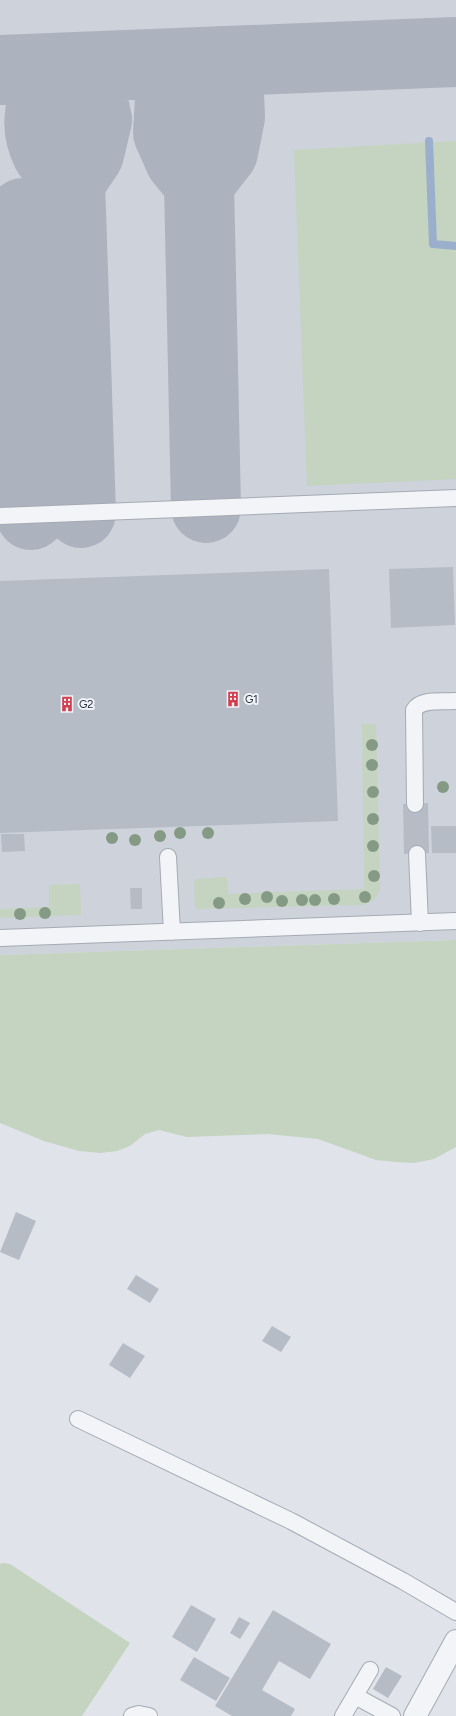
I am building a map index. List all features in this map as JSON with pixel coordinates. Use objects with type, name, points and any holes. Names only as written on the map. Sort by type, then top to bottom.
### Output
[{"type":"street","points":[[415,1716],[456,1641]]},
{"type":"lane","points":[[0,516],[456,498]]},
{"type":"lane","points":[[415,804],[414,710],[417,705],[423,703],[456,701]]},
{"type":"lane","points":[[417,854],[420,923]]},
{"type":"lane","points":[[168,857],[172,932]]},
{"type":"lane","points":[[0,938],[456,921]]},
{"type":"lane","points":[[78,1419],[291,1521],[403,1581],[456,1612]]},
{"type":"lane","points":[[342,1716],[370,1670]]},
{"type":"lane","points":[[355,1696],[392,1716]]},
{"type":"lane","points":[[132,1716],[139,1714],[149,1716]]},
{"type":"shaded area","points":[[0,0],[456,0],[456,940],[0,955]]},
{"type":"green space","points":[[456,141],[456,479],[307,486],[294,150]]},
{"type":"green space","points":[[362,724],[376,724],[380,890],[374,900],[363,905],[196,909],[194,882],[196,879],[227,877],[228,894],[364,889]]},
{"type":"green space","points":[[80,884],[81,915],[0,918],[0,909],[49,907],[49,885]]},
{"type":"green space","points":[[456,940],[456,1147],[434,1159],[414,1163],[376,1160],[318,1139],[268,1134],[187,1137],[159,1130],[145,1134],[130,1146],[117,1151],[101,1153],[79,1151],[44,1141],[0,1123],[0,955]]},
{"type":"green space","points":[[0,1564],[10,1564],[130,1643],[82,1716],[0,1716]]},
{"type":"building","points":[[453,567],[455,625],[391,628],[389,569]]},
{"type":"building","name":"G1","points":[[329,569],[338,821],[0,833],[0,581]]},
{"type":"building","points":[[428,803],[429,853],[404,854],[403,804]]},
{"type":"building","points":[[431,826],[456,826],[456,853],[432,853]]},
{"type":"building","points":[[1,834],[24,834],[25,851],[2,852]]},
{"type":"building","points":[[130,888],[142,888],[142,909],[131,909]]},
{"type":"building","points":[[16,1212],[36,1221],[19,1260],[0,1252]]},
{"type":"building","points":[[136,1275],[159,1289],[150,1303],[127,1289]]},
{"type":"building","points":[[272,1326],[291,1337],[281,1352],[262,1341]]},
{"type":"building","points":[[123,1343],[145,1356],[130,1378],[109,1365]]},
{"type":"building","points":[[191,1605],[216,1619],[197,1652],[172,1637]]},
{"type":"building","points":[[273,1610],[331,1644],[310,1679],[279,1661],[262,1690],[295,1709],[291,1716],[232,1716],[215,1706]]},
{"type":"building","points":[[239,1617],[250,1623],[240,1639],[230,1633]]},
{"type":"building","points":[[194,1657],[230,1678],[216,1701],[180,1680]]},
{"type":"building","points":[[386,1667],[402,1676],[388,1698],[373,1689]]},
{"type":"waterway","points":[[429,141],[433,244],[456,246]]},
{"type":"taxiway","points":[[0,70],[456,52]]},
{"type":"taxiway","points":[[181,63],[170,99],[168,133],[180,160],[199,183],[223,152],[230,117],[229,93],[219,61]]},
{"type":"taxiway","points":[[56,68],[43,99],[39,120],[40,131],[42,142],[47,153],[70,182],[89,154],[97,120],[92,96],[79,67]]},
{"type":"taxiway","points":[[70,182],[81,513]]},
{"type":"taxiway","points":[[199,183],[206,508]]},
{"type":"taxiway","points":[[23,213],[31,515]]},
{"type":"place","name":"G1","points":[[233,699]]},
{"type":"place","name":"G2","points":[[67,704]]}]
